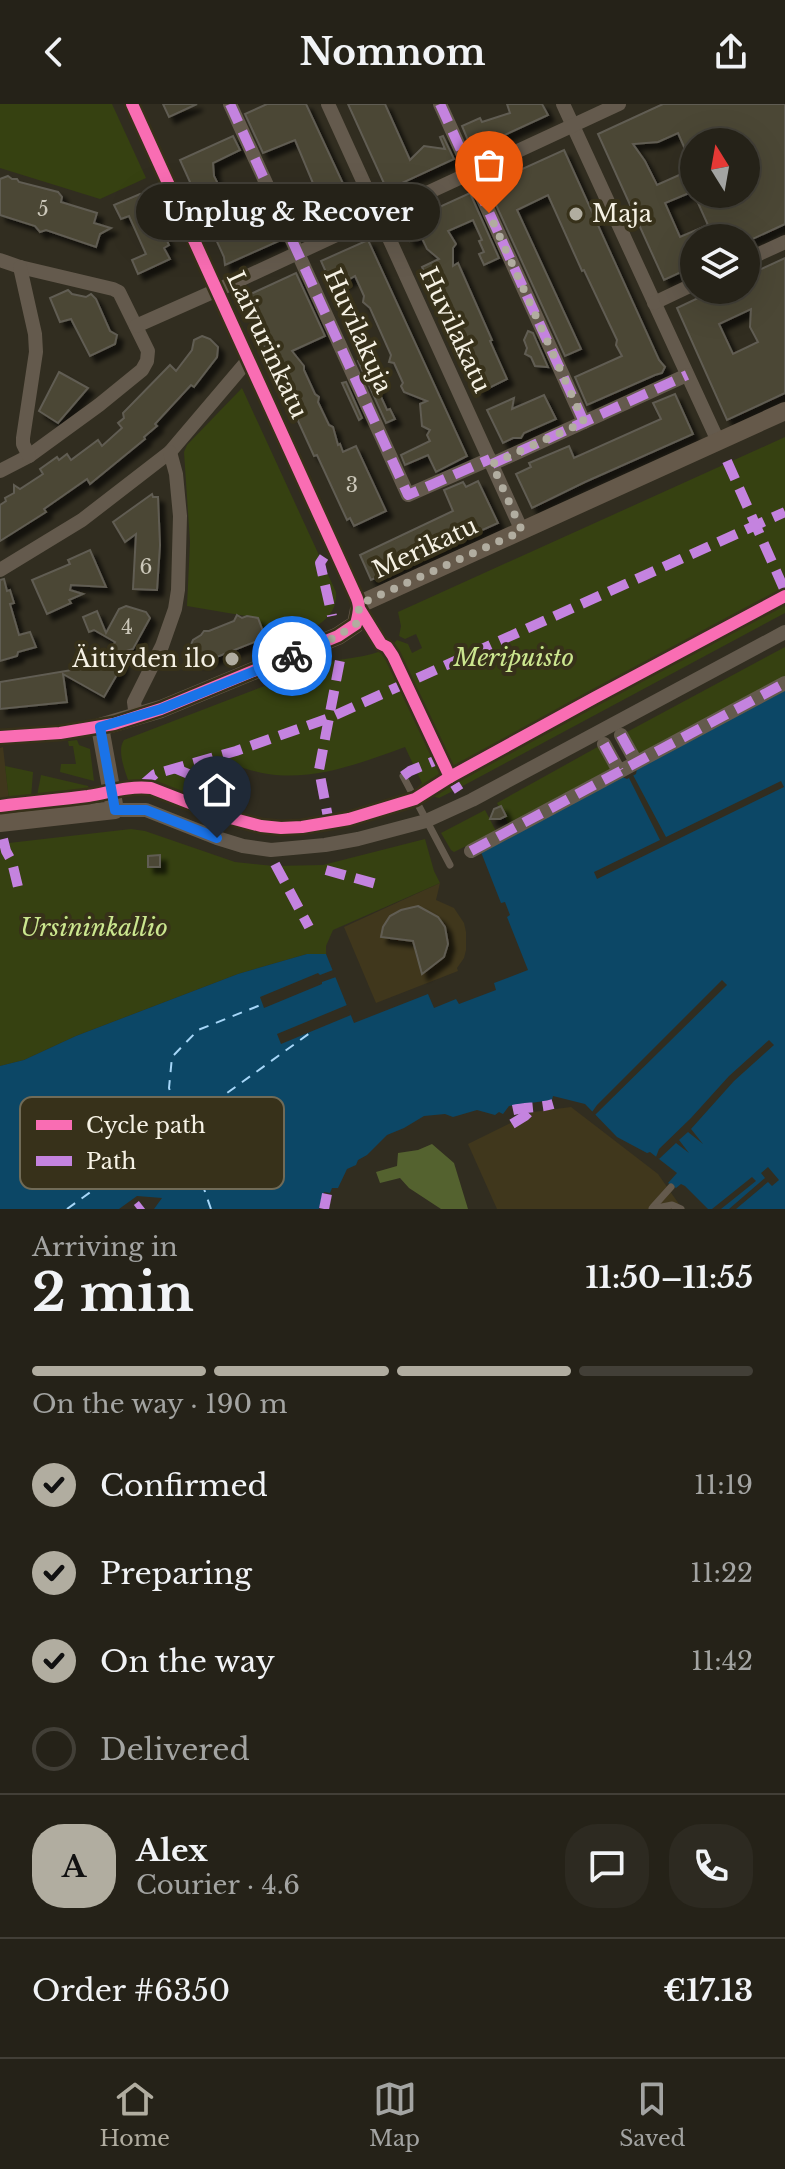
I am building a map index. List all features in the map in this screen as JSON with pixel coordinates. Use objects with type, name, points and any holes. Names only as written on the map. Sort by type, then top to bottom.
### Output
[{"type":"street","name":"Laivurinkatu","points":[[132,104],[360,604]]},
{"type":"street","name":"Huvilakuja","points":[[230,104],[408,495],[491,461]]},
{"type":"street","name":"Huvilakatu","points":[[328,104],[522,531]]},
{"type":"street","points":[[440,104],[584,422]]},
{"type":"street","points":[[563,104],[718,441]]},
{"type":"street","points":[[571,104],[573,125]]},
{"type":"street","points":[[136,326],[619,104]]},
{"type":"street","points":[[760,254],[785,242]]},
{"type":"street","points":[[0,260],[119,292],[148,351],[142,370],[78,411],[29,456],[0,471]]},
{"type":"street","points":[[20,267],[36,343],[35,369],[23,438],[29,456]]},
{"type":"street","points":[[654,303],[680,291]]},
{"type":"street","points":[[0,570],[82,520],[170,452],[249,359]]},
{"type":"street","points":[[491,461],[687,375]]},
{"type":"street","name":"Merikatu","points":[[0,737],[60,733],[136,717],[338,636],[356,624],[360,604],[785,411]]},
{"type":"street","points":[[136,717],[134,702],[166,636],[178,590],[180,516],[175,468],[170,452]]},
{"type":"street","points":[[0,823],[115,810],[146,810],[217,838],[271,850],[358,839],[426,821],[504,783],[785,632]]},
{"type":"street","points":[[471,851],[785,683]]},
{"type":"street","points":[[100,727],[115,810]]},
{"type":"street","points":[[621,735],[628,769]]},
{"type":"street","points":[[604,744],[628,769]]},
{"type":"lane","points":[[403,776],[450,865]]},
{"type":"lane","points":[[223,816],[232,792]]},
{"type":"lane","points":[[652,1209],[671,1187]]},
{"type":"lane","points":[[652,1209],[672,1205],[681,1209]]},
{"type":"shaded area","points":[[3,747],[9,800],[0,801],[0,748]]},
{"type":"shaded area","points":[[440,883],[436,900],[454,908],[466,932],[466,950],[458,971],[376,1003],[344,927]]},
{"type":"shaded area","points":[[571,1107],[658,1174],[681,1207],[497,1209],[468,1144],[533,1112]]},
{"type":"green space","points":[[0,104],[112,104],[146,178],[100,199],[0,168]]},
{"type":"green space","points":[[242,388],[336,592],[335,604],[323,622],[269,645],[258,618],[187,606],[190,542],[184,452],[187,445]]},
{"type":"green space","name":"Meripuisto","points":[[785,437],[785,613],[459,788],[439,798],[422,793],[418,787],[422,783],[405,747],[338,769],[303,775],[268,774],[231,764],[216,801],[221,803],[219,809],[152,784],[128,780],[121,754],[124,740],[322,664],[382,651],[397,640],[408,644],[412,653],[422,648],[416,634],[405,639],[399,636],[401,626],[398,612]]},
{"type":"green space","points":[[785,647],[785,677],[638,755],[625,733]]},
{"type":"green space","points":[[77,740],[79,745],[90,749],[94,781],[60,772],[61,764],[76,764],[73,746],[69,746],[68,741]]},
{"type":"green space","points":[[601,745],[612,768],[509,825],[497,803]]},
{"type":"green space","points":[[5,766],[33,772],[31,798],[9,800]]},
{"type":"green space","points":[[41,775],[89,788],[80,793],[37,796]]},
{"type":"green space","points":[[485,810],[496,831],[454,852],[451,850],[441,833]]},
{"type":"green space","name":"Ursininkallio","points":[[131,829],[235,862],[274,866],[323,865],[425,839],[440,883],[333,930],[326,954],[307,954],[238,974],[76,1036],[24,1060],[0,1066],[0,844]]},
{"type":"green space","points":[[432,1144],[454,1163],[468,1209],[441,1209],[409,1188],[400,1178],[380,1183],[376,1172],[397,1166],[398,1153]]},
{"type":"water","points":[[785,690],[785,1209],[708,1209],[685,1186],[681,1184],[676,1188],[668,1183],[677,1173],[650,1152],[617,1137],[585,1104],[553,1096],[552,1100],[509,1106],[503,1114],[477,1110],[453,1117],[445,1114],[424,1116],[387,1135],[356,1165],[347,1169],[338,1188],[332,1188],[330,1193],[324,1192],[319,1209],[154,1209],[162,1198],[137,1196],[119,1209],[0,1209],[0,1066],[24,1060],[76,1036],[238,974],[307,954],[326,954],[354,1023],[428,994],[434,1008],[456,999],[459,1004],[496,990],[494,983],[528,970],[507,917],[510,915],[505,902],[501,903],[481,852],[622,777],[627,779],[636,774],[637,769]]},
{"type":"pier","points":[[633,775],[666,837],[781,781],[784,787],[597,879],[594,872],[660,840],[629,778]]},
{"type":"pier","points":[[333,970],[336,977],[264,1008],[260,997]]},
{"type":"pier","points":[[722,980],[727,985],[595,1115],[592,1112],[597,1105]]},
{"type":"pier","points":[[347,1005],[351,1015],[281,1044],[277,1034]]},
{"type":"pier","points":[[769,1040],[774,1045],[734,1081],[691,1129],[703,1144],[688,1132],[679,1140],[689,1153],[676,1143],[659,1159],[656,1157],[659,1149],[729,1076]]},
{"type":"pier","points":[[768,1167],[779,1180],[772,1186],[768,1182],[736,1209],[729,1209],[765,1178],[761,1173]]},
{"type":"pier","points":[[752,1177],[756,1181],[721,1209],[712,1209]]},
{"type":"building","points":[[163,104],[197,104],[169,117]]},
{"type":"building","points":[[267,104],[306,104],[353,205],[301,229],[293,213],[320,200],[295,140],[263,153],[245,114]]},
{"type":"building","points":[[348,104],[385,104],[410,160],[424,146],[445,149],[440,137],[443,136],[454,159],[387,190]]},
{"type":"building","points":[[507,104],[542,104],[548,115],[472,150],[462,126],[480,118],[482,122],[510,113]]},
{"type":"building","points":[[663,104],[785,104],[785,224],[760,236],[760,224],[708,224],[700,208],[760,208],[760,128],[680,128],[680,138],[678,133],[658,142],[633,144],[657,185],[680,175],[680,197],[665,203],[680,237],[680,273],[664,280],[598,134]]},
{"type":"building","points":[[233,136],[240,150],[213,163],[214,176],[221,190],[227,187],[232,201],[238,203],[237,211],[249,240],[262,222],[273,222],[281,240],[225,265],[180,160]]},
{"type":"building","points":[[564,150],[659,360],[665,367],[662,373],[587,405],[575,377],[622,356],[616,345],[617,340],[548,195],[517,210],[581,349],[565,356],[487,185]]},
{"type":"building","points":[[8,176],[58,192],[61,202],[97,213],[94,223],[111,228],[100,234],[96,247],[46,230],[40,232],[35,226],[0,215],[0,179]]},
{"type":"building","points":[[470,193],[499,258],[484,265],[479,254],[484,252],[479,241],[482,240],[473,220],[448,231],[456,244],[453,248],[453,266],[458,263],[507,379],[479,393],[435,287],[432,288],[422,267],[439,259],[427,249],[421,236],[410,241],[402,224]]},
{"type":"building","points":[[140,194],[145,206],[150,204],[164,234],[169,245],[164,248],[170,259],[138,274],[132,260],[146,254],[129,216],[121,219],[114,205]]},
{"type":"building","points":[[368,240],[467,456],[436,472],[428,455],[405,465],[401,455],[430,441],[427,435],[430,430],[422,426],[420,404],[427,401],[404,392],[394,363],[389,362],[391,355],[370,308],[363,302],[364,296],[355,276],[343,283],[330,281],[321,261]]},
{"type":"building","points":[[785,258],[785,393],[727,420],[677,308],[685,304],[760,304],[760,270]],"holes":[[[751,309],[750,327],[758,342],[733,354],[719,324]]]},
{"type":"building","points":[[296,273],[325,336],[292,351],[304,366],[319,397],[318,402],[329,425],[333,427],[338,445],[343,452],[356,446],[386,511],[354,526],[350,518],[347,520],[317,455],[314,456],[242,298]]},
{"type":"building","points":[[68,290],[86,297],[91,294],[96,299],[110,331],[117,335],[115,344],[90,356],[71,319],[60,322],[50,298]]},
{"type":"building","points":[[528,331],[533,333],[548,367],[535,366],[531,357],[525,354],[527,348],[524,340]]},
{"type":"building","points":[[202,336],[218,347],[217,357],[194,387],[191,385],[145,439],[90,484],[87,479],[44,509],[46,512],[0,541],[0,505],[14,493],[14,485],[20,489],[43,474],[40,469],[57,457],[59,460],[67,454],[71,460],[98,440],[102,446],[122,428],[118,423],[124,418],[123,413],[170,365],[176,371],[192,350],[194,340]]},
{"type":"building","points":[[365,357],[373,365],[371,370],[377,388],[395,419],[386,423],[358,361]]},
{"type":"building","points":[[59,372],[88,388],[58,423],[39,411]]},
{"type":"building","points":[[346,382],[362,418],[359,420],[342,383]]},
{"type":"building","points":[[675,394],[693,434],[532,508],[516,474],[531,467],[529,463],[569,446],[574,458],[661,419],[653,403]]},
{"type":"building","points":[[544,395],[556,419],[524,433],[521,438],[503,443],[487,410],[514,398],[512,409]]},
{"type":"building","points":[[478,481],[498,523],[371,580],[360,555],[453,511],[444,490],[463,482],[466,487]]},
{"type":"building","points":[[152,494],[158,497],[160,545],[157,590],[133,589],[136,534],[125,542],[113,522]]},
{"type":"building","points":[[90,550],[106,587],[71,585],[70,590],[83,594],[47,614],[32,580],[70,564],[68,560]]},
{"type":"building","points":[[4,579],[14,603],[10,604],[19,635],[30,632],[36,647],[0,661],[0,580]]},
{"type":"building","points":[[126,606],[146,612],[150,618],[133,649],[126,651],[122,666],[104,697],[63,674],[67,702],[0,709],[0,682],[78,669],[77,663],[91,660],[100,666],[115,642],[94,630],[89,632],[83,617],[97,611],[106,633],[119,609]]},
{"type":"building","points":[[237,615],[258,618],[264,634],[262,639],[209,660],[198,661],[191,656],[189,649],[193,640],[204,631],[234,621]]},
{"type":"building","points":[[501,806],[506,816],[490,819],[494,809]]},
{"type":"building","points":[[160,855],[160,867],[148,867],[148,856]]},
{"type":"building","points":[[418,906],[438,917],[445,927],[448,944],[444,957],[422,974],[413,941],[381,937],[390,916]]},
{"type":"ferry route","points":[[172,1097],[169,1088],[172,1057],[198,1030],[263,1004]]},
{"type":"ferry route","points":[[222,1097],[314,1030]]},
{"type":"ferry route","points":[[67,1209],[95,1189]]},
{"type":"ferry route","points":[[204,1189],[211,1209]]},
{"type":"marked path","points":[[230,104],[408,495],[490,459]]},
{"type":"marked path","points":[[440,104],[584,422]]},
{"type":"marked path","points":[[492,464],[687,375]]},
{"type":"marked path","points":[[727,461],[785,591]]},
{"type":"marked path","points":[[140,787],[155,774],[236,751],[329,718],[785,512]]},
{"type":"marked path","points":[[324,557],[320,563],[332,616]]},
{"type":"marked path","points":[[330,828],[319,770],[341,655]]},
{"type":"marked path","points":[[471,851],[785,683]]},
{"type":"marked path","points":[[621,735],[636,762]]},
{"type":"marked path","points":[[604,744],[619,771]]},
{"type":"marked path","points":[[403,776],[442,758]]},
{"type":"marked path","points":[[174,768],[232,792]]},
{"type":"marked path","points":[[450,777],[459,791]]},
{"type":"marked path","points":[[3,839],[19,891]]},
{"type":"marked path","points":[[275,864],[309,927]]},
{"type":"marked path","points":[[326,870],[380,885]]},
{"type":"marked path","points":[[513,1110],[553,1104]]},
{"type":"marked path","points":[[512,1124],[532,1109]]},
{"type":"marked path","points":[[324,1209],[327,1194]]},
{"type":"marked path","points":[[137,1209],[142,1205]]},
{"type":"cycle path","points":[[0,737],[60,733],[114,724],[161,709],[338,636],[356,624],[358,616],[357,598],[132,104]]},
{"type":"cycle path","points":[[0,806],[151,788],[223,816],[261,826],[302,827],[349,819],[415,799],[450,777],[785,596]]},
{"type":"cycle path","points":[[360,610],[381,644],[393,656],[450,777]]},
{"type":"way so far","points":[[292,656],[338,636],[356,624],[360,604],[522,531],[492,464],[584,422],[489,213]]},
{"type":"place","name":"Unplug & Recover","points":[[489,213]]},
{"type":"place","name":"Maja","points":[[576,214]]},
{"type":"place","name":"Äitiyden ilo","points":[[232,659]]},
{"type":"route","points":[[217,838],[146,810],[115,810],[100,727],[161,709],[292,656]]}]
